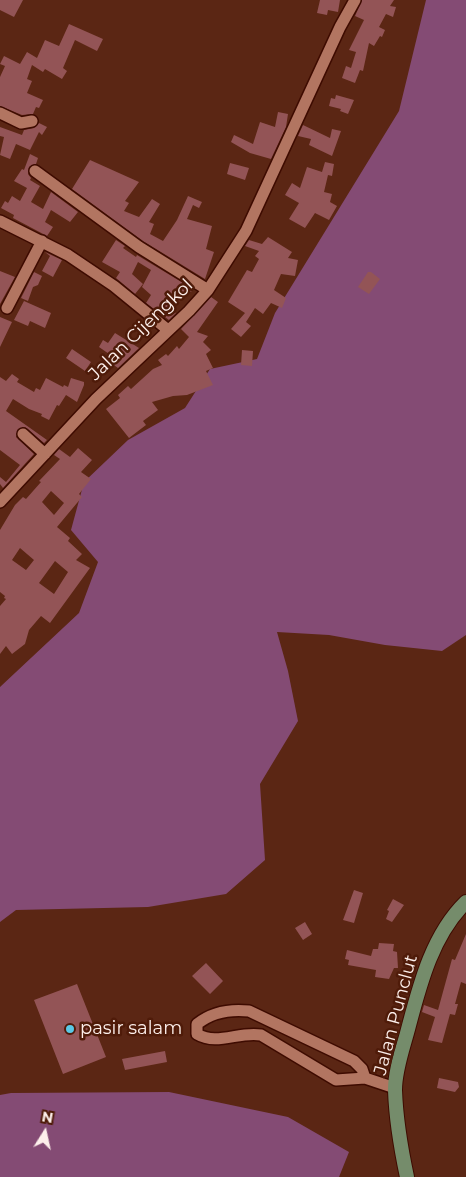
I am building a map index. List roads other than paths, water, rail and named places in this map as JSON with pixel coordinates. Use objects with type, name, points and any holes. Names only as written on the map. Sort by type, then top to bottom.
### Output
[{"type":"main road","name":"Jalan Punclut","points":[[407,1177],[402,1153],[395,1088],[399,1060],[418,993],[434,947],[456,912],[466,902]]},
{"type":"street","name":"Jalan Cijengkol","points":[[0,502],[96,399],[189,311],[208,290],[246,230],[340,27],[355,0]]},
{"type":"street","points":[[0,113],[21,123],[32,121]]},
{"type":"street","points":[[35,171],[139,247],[208,290]]},
{"type":"street","points":[[0,221],[68,256],[114,286],[168,330]]},
{"type":"street","points":[[7,308],[42,241]]},
{"type":"street","points":[[23,434],[45,454]]},
{"type":"street","points":[[365,1078],[362,1069],[354,1061],[249,1011],[233,1009],[206,1017],[196,1024],[197,1034],[210,1040],[250,1033],[261,1034],[336,1080],[365,1078],[395,1088]]},
{"type":"street","points":[[249,1011],[250,1033]]},
{"type":"place","name":"pasir salam","points":[[70,1029]]}]
